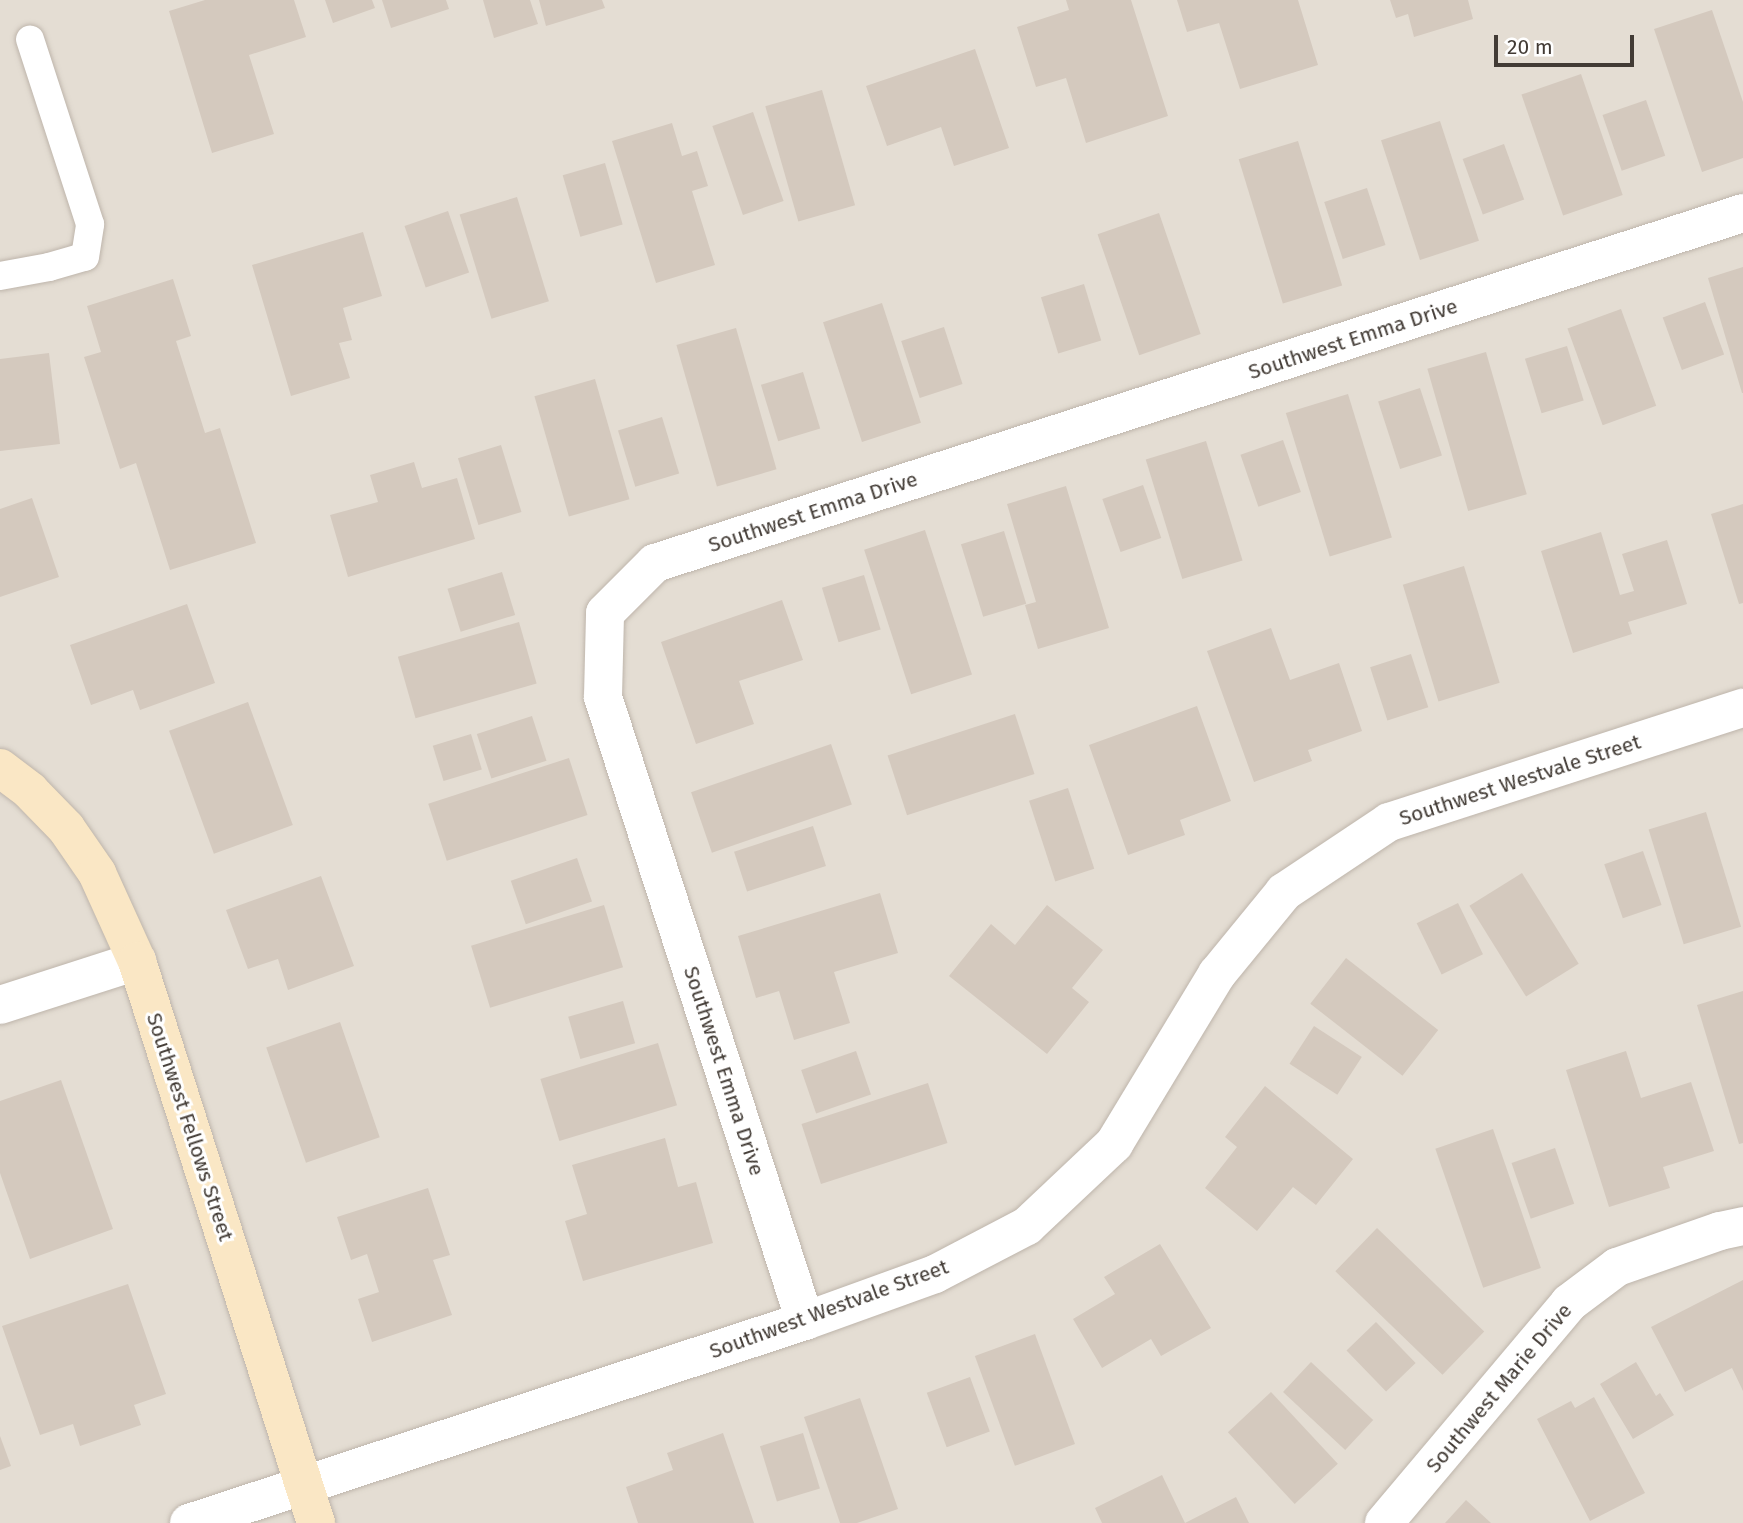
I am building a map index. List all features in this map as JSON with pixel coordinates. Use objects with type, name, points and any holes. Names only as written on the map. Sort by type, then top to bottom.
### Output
[{"type":"street","name":"Southwest Emma Drive","points":[[805,1321],[603,697],[605,613],[655,563],[1743,213]]},
{"type":"street","name":"Southwest Westvale Street","points":[[189,1523],[805,1321],[936,1274],[1027,1226],[1114,1144],[1217,974],[1284,892],[1389,822],[1743,708]]},
{"type":"street","name":"Southwest Fellows Street","points":[[0,768],[30,791],[66,828],[97,873],[137,961],[316,1523]]},
{"type":"street","points":[[0,1005],[137,961]]},
{"type":"street","name":"Southwest Marie Drive","points":[[1384,1523],[1569,1303],[1617,1267],[1720,1231],[1743,1226]]},
{"type":"lane","points":[[0,276],[85,257],[90,224],[30,38]]},
{"type":"shaded area","points":[[0,0],[1743,0],[1743,1523],[0,1523]]},
{"type":"building","points":[[205,0],[294,0],[306,37],[249,55],[274,134],[212,153],[169,11]]},
{"type":"building","points":[[325,0],[372,0],[375,8],[333,23]]},
{"type":"building","points":[[382,0],[446,0],[449,9],[391,28]]},
{"type":"building","points":[[483,0],[530,0],[538,24],[494,38]]},
{"type":"building","points":[[539,0],[602,0],[605,8],[546,26]]},
{"type":"building","points":[[1066,0],[1131,0],[1168,116],[1086,143],[1066,78],[1036,87],[1017,27],[1069,10]]},
{"type":"building","points":[[1177,0],[1298,0],[1318,65],[1240,89],[1219,23],[1187,32]]},
{"type":"building","points":[[1390,0],[1468,0],[1473,19],[1414,37],[1408,14],[1396,18]]},
{"type":"building","points":[[1712,10],[1743,102],[1743,158],[1702,172],[1654,29]]},
{"type":"building","points":[[975,49],[1009,148],[954,166],[941,127],[887,146],[866,86]]},
{"type":"building","points":[[1581,74],[1623,195],[1563,216],[1521,95]]},
{"type":"building","points":[[822,90],[855,205],[798,222],[765,106]]},
{"type":"building","points":[[1646,100],[1665,156],[1622,171],[1603,115]]},
{"type":"building","points":[[753,112],[784,201],[743,215],[712,126]]},
{"type":"building","points":[[1440,121],[1479,241],[1420,260],[1381,140]]},
{"type":"building","points":[[672,123],[682,156],[697,151],[708,186],[692,191],[715,265],[656,283],[612,141]]},
{"type":"building","points":[[1298,141],[1342,285],[1283,304],[1239,159]]},
{"type":"building","points":[[1504,144],[1524,199],[1483,214],[1463,159]]},
{"type":"building","points":[[605,163],[623,225],[580,237],[563,175]]},
{"type":"building","points":[[1367,188],[1386,245],[1343,259],[1324,202]]},
{"type":"building","points":[[517,197],[549,301],[491,319],[460,215]]},
{"type":"building","points":[[448,211],[469,272],[426,287],[405,226]]},
{"type":"building","points":[[1159,213],[1201,334],[1139,355],[1098,234]]},
{"type":"building","points":[[363,232],[382,296],[343,308],[352,340],[339,343],[350,378],[291,396],[252,265]]},
{"type":"building","points":[[1743,267],[1743,393],[1742,393],[1708,278]]},
{"type":"building","points":[[173,279],[191,336],[176,341],[205,433],[220,428],[256,543],[170,570],[136,463],[120,469],[84,357],[101,352],[87,306]]},
{"type":"building","points":[[1084,284],[1101,340],[1058,354],[1041,297]]},
{"type":"building","points":[[1705,302],[1724,355],[1682,370],[1663,317]]},
{"type":"building","points":[[882,303],[921,423],[862,442],[823,322]]},
{"type":"building","points":[[1621,309],[1656,406],[1603,425],[1567,328]]},
{"type":"building","points":[[944,327],[963,384],[920,398],[901,341]]},
{"type":"building","points":[[736,328],[777,469],[717,486],[676,345]]},
{"type":"building","points":[[1567,346],[1584,401],[1542,413],[1525,359]]},
{"type":"building","points":[[1486,352],[1527,494],[1468,511],[1427,369]]},
{"type":"building","points":[[49,353],[60,444],[0,451],[0,359]]},
{"type":"building","points":[[803,372],[820,428],[778,441],[761,385]]},
{"type":"building","points":[[595,379],[629,499],[569,517],[534,396]]},
{"type":"building","points":[[1420,388],[1442,456],[1400,469],[1378,402]]},
{"type":"building","points":[[1348,394],[1392,537],[1330,556],[1286,413]]},
{"type":"building","points":[[662,417],[679,473],[635,487],[618,430]]},
{"type":"building","points":[[1283,440],[1301,492],[1258,507],[1240,455]]},
{"type":"building","points":[[1206,441],[1243,561],[1182,579],[1146,459]]},
{"type":"building","points":[[501,445],[521,512],[478,525],[458,458]]},
{"type":"building","points":[[414,462],[422,488],[457,478],[475,539],[348,577],[330,515],[378,502],[370,475]]},
{"type":"building","points":[[1143,485],[1161,538],[1121,552],[1102,499]]},
{"type":"building","points":[[1066,486],[1109,628],[1038,649],[1025,605],[1036,602],[1007,504]]},
{"type":"building","points":[[32,498],[59,577],[0,597],[0,509]]},
{"type":"building","points":[[1743,504],[1743,603],[1739,604],[1711,514]]},
{"type":"building","points":[[925,530],[972,675],[911,694],[864,550]]},
{"type":"building","points":[[1004,531],[1026,604],[983,617],[961,544]]},
{"type":"building","points":[[1601,532],[1620,595],[1634,591],[1622,554],[1667,540],[1687,604],[1628,622],[1632,634],[1573,653],[1541,551]]},
{"type":"building","points":[[1464,566],[1500,683],[1438,701],[1403,585]]},
{"type":"building","points":[[502,572],[515,615],[461,632],[447,589]]},
{"type":"building","points":[[864,575],[881,630],[839,642],[822,588]]},
{"type":"building","points":[[782,600],[803,660],[739,681],[754,724],[696,744],[661,642]]},
{"type":"building","points":[[187,604],[215,683],[140,710],[133,690],[91,705],[70,645]]},
{"type":"building","points":[[519,622],[537,684],[416,718],[398,657]]},
{"type":"building","points":[[1271,628],[1290,680],[1339,663],[1362,731],[1308,750],[1312,761],[1254,782],[1207,651]]},
{"type":"building","points":[[1411,654],[1428,707],[1387,721],[1370,667]]},
{"type":"building","points":[[248,702],[293,825],[214,854],[169,731]]},
{"type":"building","points":[[1197,706],[1231,801],[1180,820],[1185,835],[1128,855],[1089,745]]},
{"type":"building","points":[[1015,714],[1034,774],[907,815],[888,755]]},
{"type":"building","points":[[532,716],[547,761],[491,779],[477,734]]},
{"type":"building","points":[[471,734],[482,769],[444,781],[433,746]]},
{"type":"building","points":[[831,744],[852,805],[712,853],[691,792]]},
{"type":"building","points":[[569,758],[588,815],[447,861],[428,804]]},
{"type":"building","points":[[1068,788],[1094,869],[1055,882],[1029,801]]},
{"type":"building","points":[[1706,812],[1741,927],[1684,944],[1649,830]]},
{"type":"building","points":[[813,826],[826,866],[747,892],[734,852]]},
{"type":"building","points":[[1643,851],[1662,905],[1623,918],[1604,864]]},
{"type":"building","points":[[577,858],[592,901],[526,924],[511,881]]},
{"type":"building","points":[[1522,873],[1579,964],[1526,997],[1469,906]]},
{"type":"building","points":[[321,876],[354,966],[288,990],[278,959],[248,969],[226,910]]},
{"type":"building","points":[[880,893],[898,953],[834,972],[850,1023],[794,1040],[779,991],[756,998],[738,936]]},
{"type":"building","points":[[1458,903],[1483,954],[1442,974],[1417,923]]},
{"type":"building","points":[[604,905],[623,967],[490,1008],[471,946]]},
{"type":"building","points":[[1047,905],[1103,950],[1072,988],[1089,1002],[1047,1054],[949,976],[991,924],[1015,945]]},
{"type":"building","points":[[1346,958],[1438,1030],[1402,1076],[1310,1004]]},
{"type":"building","points":[[1743,991],[1743,1143],[1739,1144],[1697,1005]]},
{"type":"building","points":[[623,1001],[635,1043],[580,1059],[568,1017]]},
{"type":"building","points":[[340,1022],[380,1137],[306,1163],[266,1047]]},
{"type":"building","points":[[1314,1026],[1362,1057],[1337,1095],[1289,1064]]},
{"type":"building","points":[[658,1043],[677,1105],[559,1141],[540,1079]]},
{"type":"building","points":[[856,1051],[871,1094],[816,1113],[801,1070]]},
{"type":"building","points":[[1626,1051],[1641,1098],[1691,1082],[1714,1151],[1663,1167],[1670,1188],[1609,1207],[1566,1070]]},
{"type":"building","points":[[61,1080],[113,1229],[30,1259],[0,1173],[0,1101]]},
{"type":"building","points":[[928,1083],[947,1143],[821,1184],[802,1124]]},
{"type":"building","points":[[1265,1086],[1353,1159],[1316,1205],[1293,1187],[1257,1231],[1205,1188],[1237,1147],[1225,1137]]},
{"type":"building","points":[[1493,1129],[1541,1268],[1483,1288],[1435,1149]]},
{"type":"building","points":[[665,1138],[678,1187],[696,1182],[713,1243],[583,1281],[565,1221],[587,1214],[572,1165]]},
{"type":"building","points":[[1555,1148],[1574,1204],[1531,1219],[1512,1163]]},
{"type":"building","points":[[428,1188],[450,1255],[433,1260],[452,1315],[372,1342],[358,1299],[379,1292],[367,1254],[351,1260],[337,1217]]},
{"type":"building","points":[[1377,1228],[1484,1332],[1443,1375],[1335,1271]]},
{"type":"building","points":[[1160,1244],[1211,1328],[1161,1356],[1151,1339],[1102,1368],[1073,1319],[1115,1294],[1104,1277]]},
{"type":"building","points":[[1743,1280],[1743,1391],[1732,1368],[1685,1392],[1651,1327]]},
{"type":"building","points":[[128,1284],[166,1394],[134,1405],[141,1425],[80,1446],[73,1424],[40,1435],[2,1326]]},
{"type":"building","points":[[1376,1322],[1416,1363],[1386,1391],[1347,1350]]},
{"type":"building","points":[[1035,1334],[1075,1444],[1015,1466],[975,1356]]},
{"type":"building","points":[[1311,1362],[1373,1420],[1345,1450],[1283,1392]]},
{"type":"building","points":[[1636,1362],[1656,1396],[1660,1393],[1674,1415],[1633,1439],[1600,1384]]},
{"type":"building","points":[[970,1377],[990,1432],[947,1447],[927,1393]]},
{"type":"building","points":[[1271,1392],[1338,1464],[1295,1504],[1228,1432]]},
{"type":"building","points":[[1594,1397],[1645,1493],[1590,1521],[1537,1419],[1571,1401],[1575,1408]]},
{"type":"building","points":[[860,1398],[898,1509],[857,1523],[840,1523],[804,1417]]},
{"type":"building","points":[[723,1433],[754,1523],[638,1523],[626,1487],[673,1470],[667,1453]]},
{"type":"building","points":[[803,1433],[820,1488],[777,1502],[760,1446]]},
{"type":"building","points":[[0,1436],[11,1466],[0,1470]]},
{"type":"building","points":[[1162,1475],[1185,1523],[1102,1523],[1095,1508]]},
{"type":"building","points":[[1236,1497],[1249,1523],[1185,1523]]},
{"type":"building","points":[[1466,1500],[1491,1523],[1445,1523]]}]
